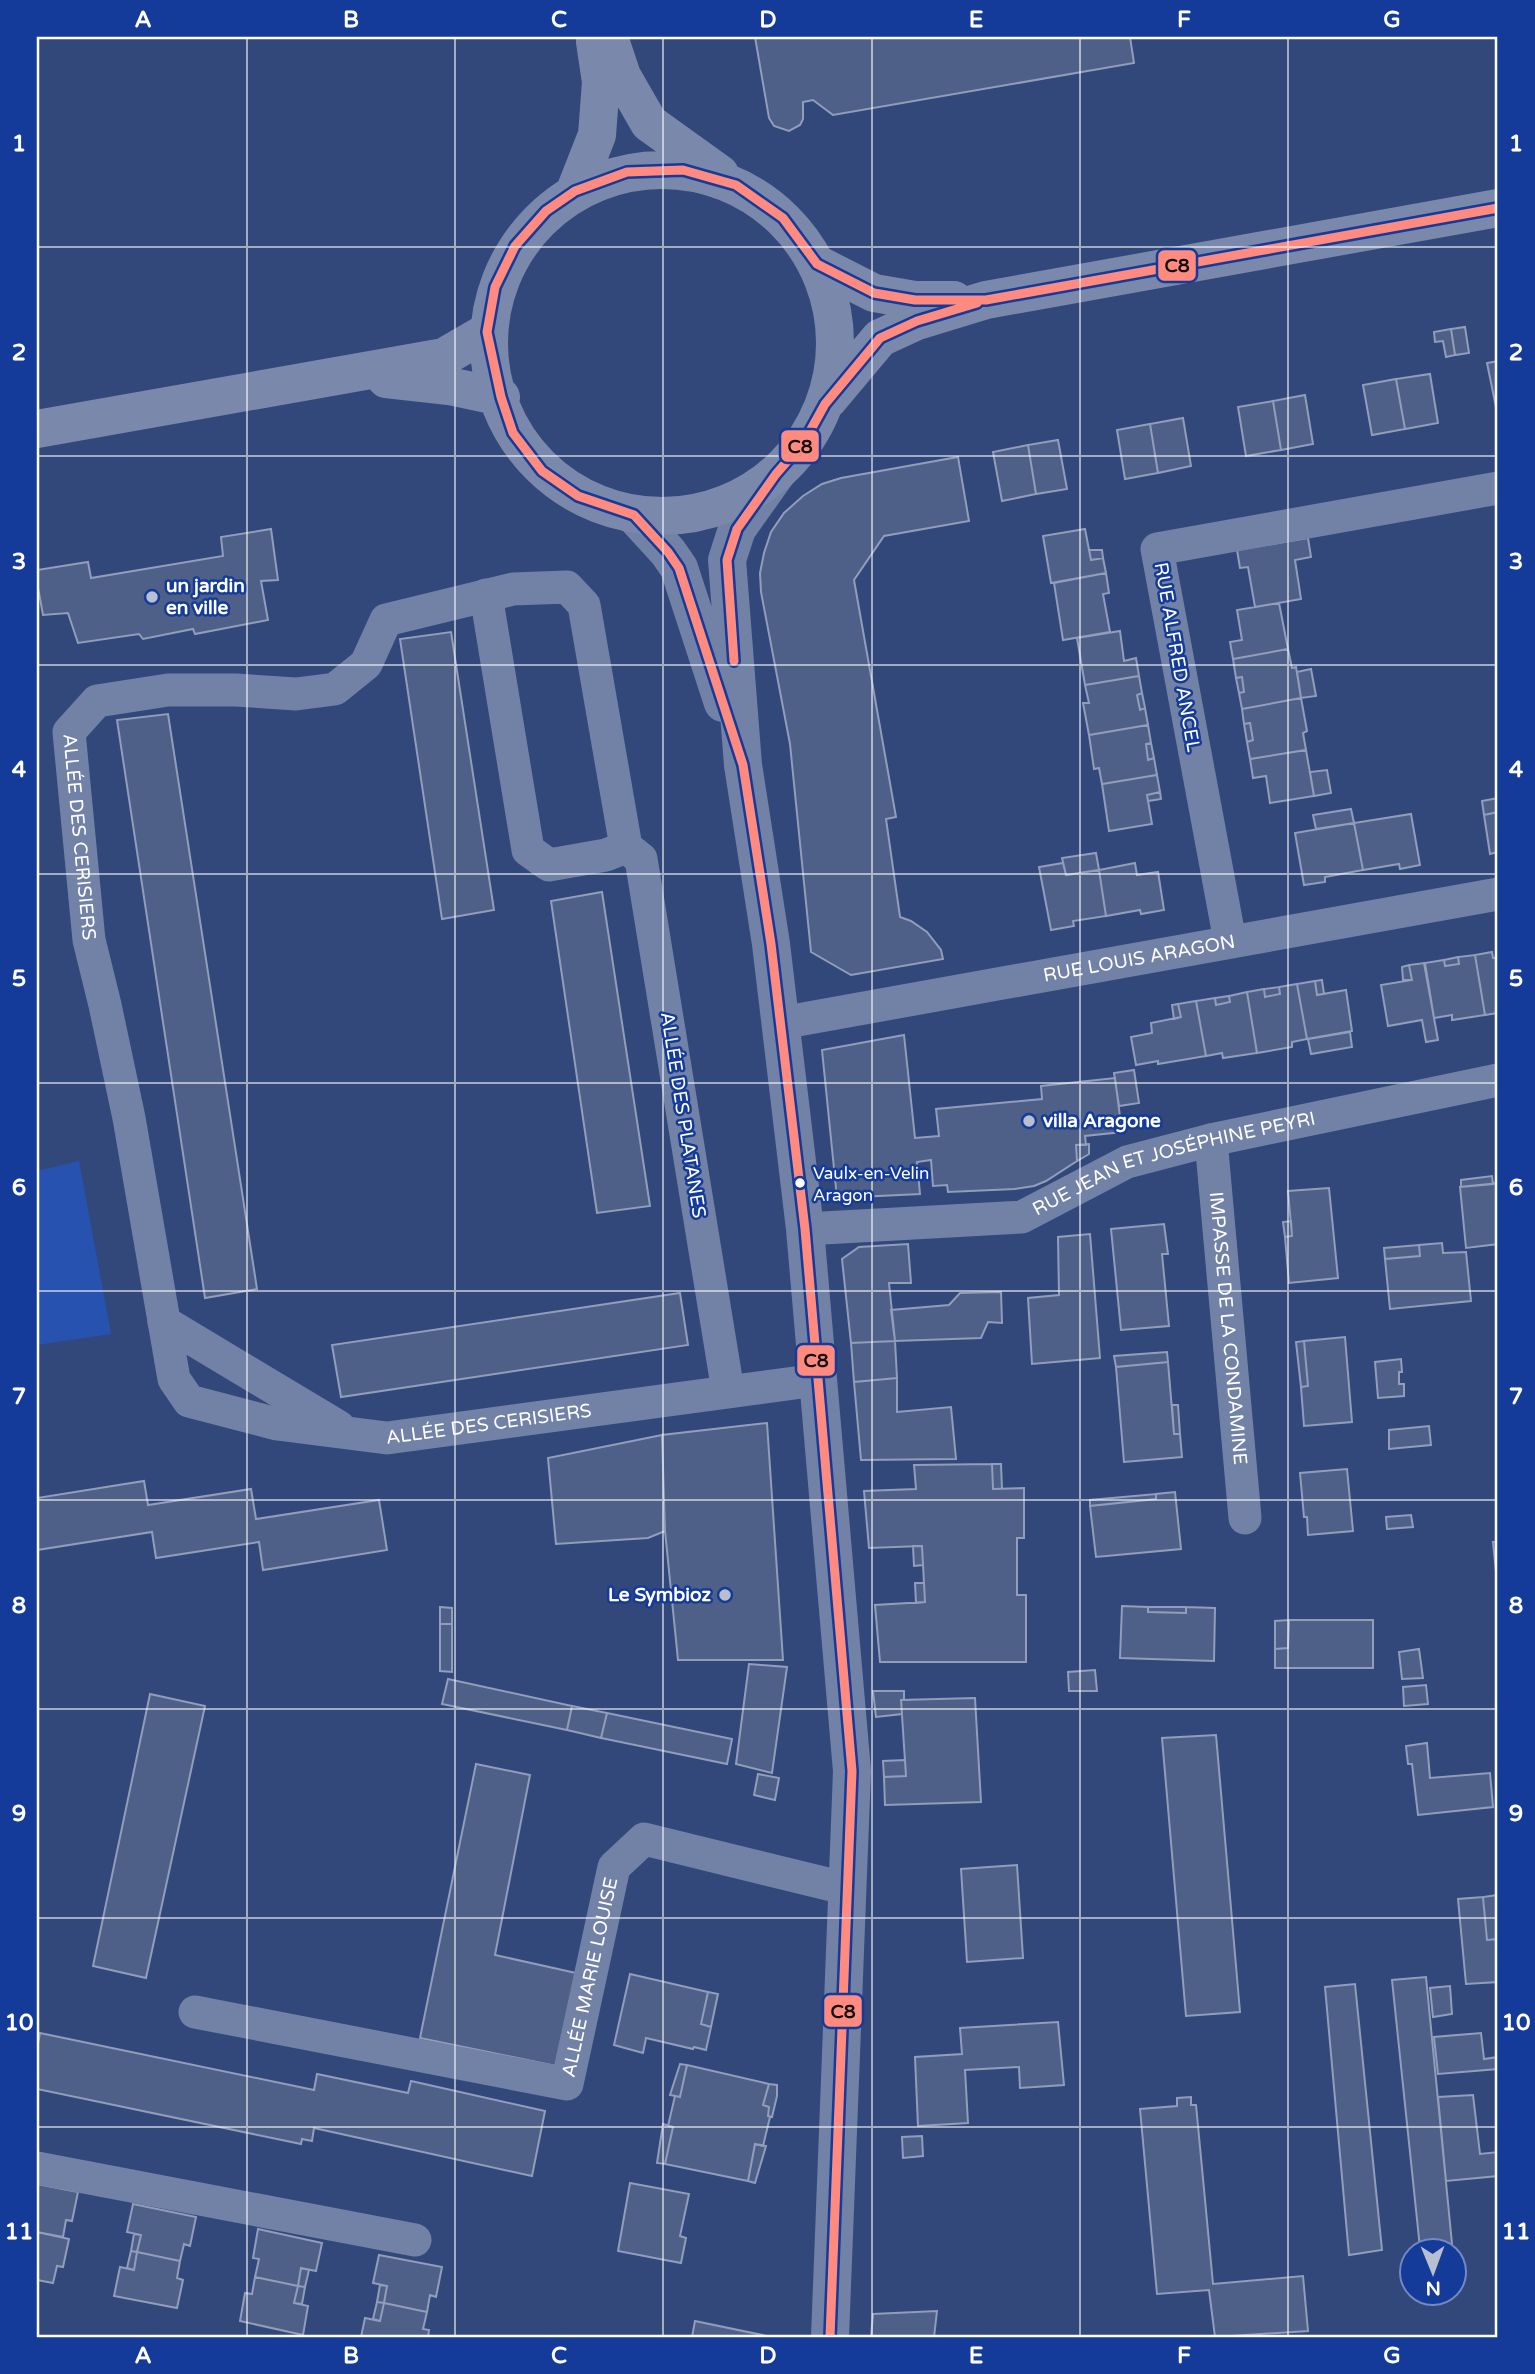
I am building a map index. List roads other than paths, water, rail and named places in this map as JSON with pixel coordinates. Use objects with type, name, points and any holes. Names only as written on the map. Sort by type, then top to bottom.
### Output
[{"type":"main road","points":[[575,191],[597,135],[601,82],[594,37]]},
{"type":"main road","points":[[608,37],[622,76],[649,123],[783,218],[817,264],[833,310],[835,357],[825,404]]},
{"type":"main road","points":[[736,185],[683,170],[627,172],[575,191],[546,211],[515,246],[495,287],[487,332],[500,397],[513,433],[542,471],[578,496],[634,515],[672,516],[709,510],[744,496],[776,474],[804,442],[825,404],[880,338],[917,321],[986,300],[1498,208]]},
{"type":"main road","points":[[817,264],[874,293],[915,300],[986,300]]},
{"type":"main road","points":[[37,429],[444,357],[487,332]]},
{"type":"main road","points":[[342,375],[449,386],[500,397]]},
{"type":"street","points":[[776,474],[737,529],[727,560],[743,765],[781,1023],[805,1229],[852,1771],[830,2337]]},
{"type":"street","name":"RUE ALFRED ANCEL","points":[[1230,941],[1157,549],[1498,488]]},
{"type":"street","points":[[634,515],[679,568],[743,765]]},
{"type":"street","name":"ALLÉE DES PLATANES","points":[[473,598],[513,589],[568,587],[584,605],[626,847],[641,859],[728,1391]]},
{"type":"street","points":[[473,598],[528,850],[549,865],[606,855],[626,847]]},
{"type":"street","name":"ALLÉE DES CERISIERS","points":[[473,598],[386,620],[366,664],[335,689],[296,695],[236,690],[168,690],[109,699],[97,701],[69,732],[89,940],[129,1118],[163,1322],[165,1381],[188,1401],[277,1424],[387,1438],[817,1380]]},
{"type":"street","name":"RUE LOUIS ARAGON","points":[[781,1023],[1498,894]]},
{"type":"street","name":"RUE JEAN ET JOSÉPHINE PEYRI","points":[[805,1229],[1022,1217],[1127,1162],[1211,1140],[1498,1080]]},
{"type":"street","name":"IMPASSE DE LA CONDAMINE","points":[[1211,1140],[1245,1518]]},
{"type":"street","points":[[163,1322],[350,1433]]},
{"type":"street","name":"ALLÉE MARIE LOUISE","points":[[195,2012],[567,2084],[614,1867],[644,1839],[848,1889]]},
{"type":"street","points":[[37,2168],[415,2240]]},
{"type":"place","name":"un jardin en ville","points":[[152,597]]},
{"type":"place","name":"villa Aragone","points":[[1029,1121]]},
{"type":"place","name":"Vaulx-en-Velin Aragon","points":[[800,1183]]},
{"type":"place","name":"Le Symbioz","points":[[725,1595]]}]
